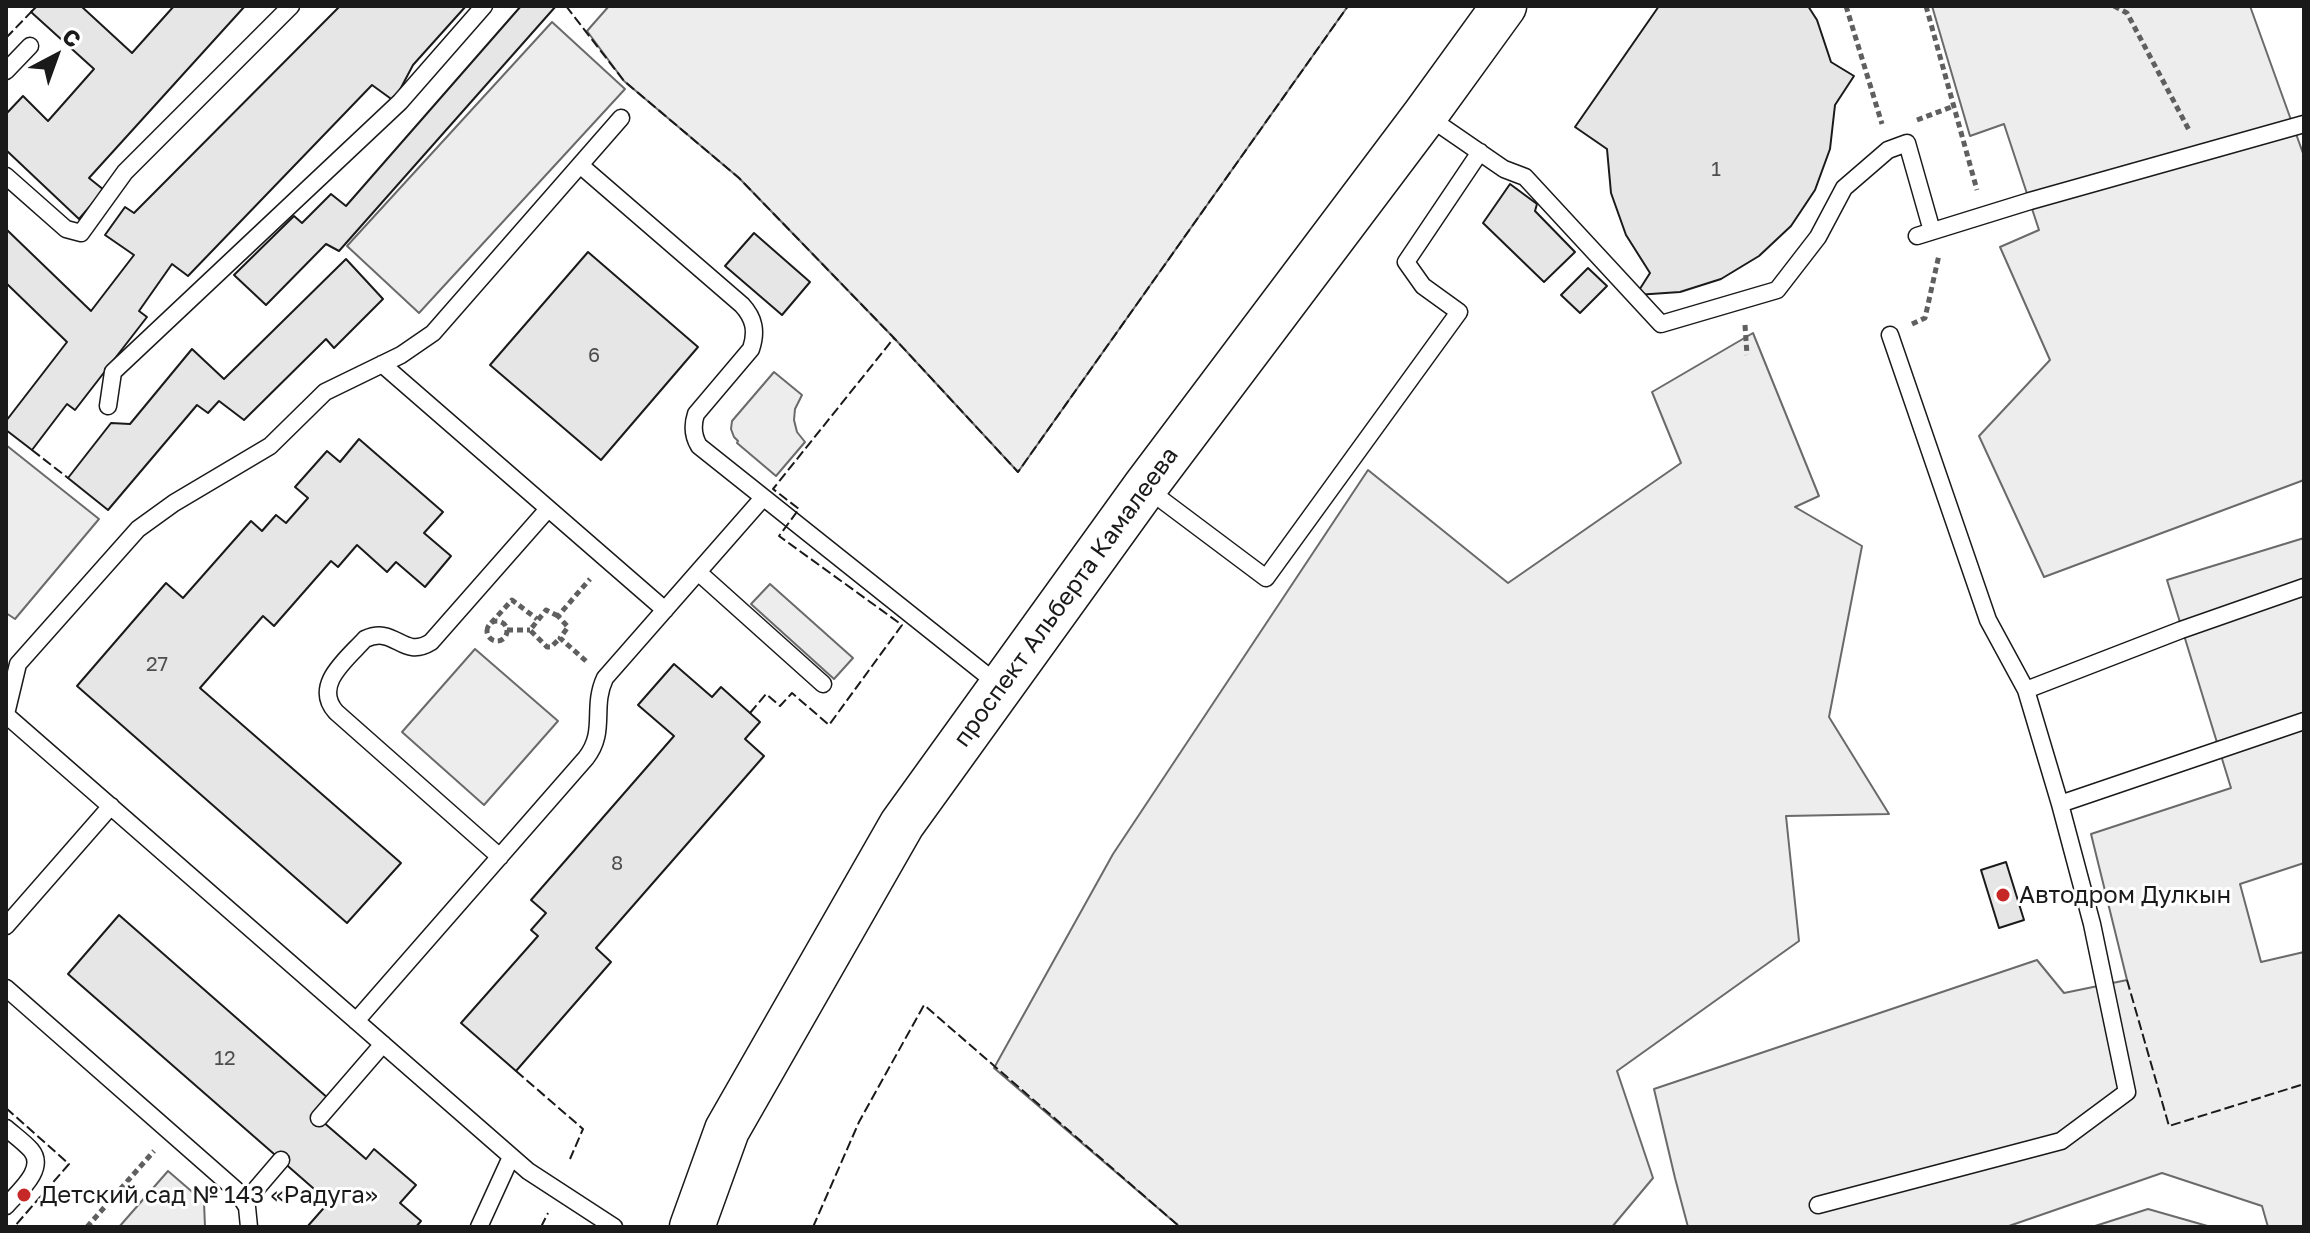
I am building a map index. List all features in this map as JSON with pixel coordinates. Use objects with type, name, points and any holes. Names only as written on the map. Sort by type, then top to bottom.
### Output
[{"type":"main road","name":"проспект Альберта Камалеева","points":[[692,1227],[727,1130],[902,824],[1145,487],[1504,6]]},
{"type":"lane","points":[[6,176],[66,229],[81,233],[125,172],[291,6]]},
{"type":"lane","points":[[108,406],[113,372],[400,102],[484,6]]},
{"type":"lane","points":[[6,71],[30,46]]},
{"type":"lane","points":[[1425,115],[1504,169],[1525,177],[1661,324],[1777,290],[1818,237],[1844,188],[1888,150],[1907,143],[1925,234],[2030,201],[2304,124]]},
{"type":"lane","points":[[614,1227],[536,1177],[511,1157],[6,714],[12,659],[126,541],[149,519],[270,446],[325,392],[412,349],[442,325],[621,118]]},
{"type":"lane","points":[[1145,487],[1266,578],[1459,312],[1423,286],[1406,262],[1480,152]]},
{"type":"lane","points":[[580,165],[749,313],[755,332],[751,349],[699,409],[693,425],[696,441],[704,452],[1000,686]]},
{"type":"lane","points":[[1818,1205],[2061,1141],[2127,1092],[2092,924],[2026,690],[1988,620],[1890,335]]},
{"type":"lane","points":[[382,364],[665,610]]},
{"type":"lane","points":[[356,1021],[592,750],[599,729],[598,695],[605,678],[762,499]]},
{"type":"lane","points":[[500,857],[336,712],[330,706],[326,691],[332,676],[365,639],[386,635],[411,648],[431,642],[548,509]]},
{"type":"lane","points":[[698,572],[823,684]]},
{"type":"lane","points":[[2026,690],[2181,630],[2304,587]]},
{"type":"lane","points":[[2060,804],[2304,721]]},
{"type":"lane","points":[[6,926],[111,806]]},
{"type":"lane","points":[[6,988],[236,1190],[245,1202],[249,1227]]},
{"type":"lane","points":[[319,1118],[383,1044]]},
{"type":"lane","points":[[6,1128],[31,1150],[35,1163],[30,1179],[6,1206]]},
{"type":"lane","points":[[479,1227],[511,1157]]},
{"type":"lane","points":[[245,1202],[281,1160]]},
{"type":"path","points":[[1846,6],[1885,133]]},
{"type":"path","points":[[2114,6],[2127,13],[2201,153]]},
{"type":"path","points":[[558,616],[607,560]]},
{"type":"path","points":[[507,630],[503,639],[493,640],[487,632],[512,600],[537,619]]},
{"type":"path","points":[[546,610],[558,616],[568,627],[551,647],[547,647],[530,630],[546,610]]},
{"type":"path","points":[[491,623],[501,622],[507,630]]},
{"type":"path","points":[[507,630],[530,630]]},
{"type":"path","points":[[560,638],[605,678]]},
{"type":"path","points":[[87,1227],[170,1133]]},
{"type":"shaded area","points":[[609,6],[1348,6],[1018,472],[739,178],[624,81],[587,31]]},
{"type":"shaded area","points":[[1932,6],[2250,6],[2304,156],[2304,480],[2044,577],[1979,436],[2050,360],[2000,247],[2039,230],[2004,124],[1970,136]]},
{"type":"shaded area","points":[[552,22],[625,89],[419,313],[347,246]]},
{"type":"shaded area","points":[[1753,333],[1819,496],[1795,507],[1862,546],[1829,717],[1889,814],[1786,816],[1799,941],[1617,1071],[1653,1178],[1612,1227],[1180,1227],[994,1068],[1113,854],[1368,470],[1508,583],[1681,463],[1652,392]]},
{"type":"shaded area","points":[[774,372],[802,395],[795,409],[794,420],[797,432],[805,442],[776,476],[737,443],[731,429],[732,421]]},
{"type":"shaded area","points":[[6,445],[99,519],[15,619],[6,613]]},
{"type":"shaded area","points":[[2304,538],[2304,863],[2240,884],[2261,962],[2304,952],[2304,1227],[2268,1227],[2262,1206],[2162,1173],[2006,1227],[1688,1227],[1654,1089],[2037,960],[2064,993],[2127,980],[2091,834],[2231,788],[2167,580]]},
{"type":"shaded area","points":[[770,584],[853,658],[834,679],[751,604]]},
{"type":"shaded area","points":[[475,649],[558,721],[484,805],[402,732]]},
{"type":"shaded area","points":[[168,1171],[204,1202],[205,1227],[119,1227]]},
{"type":"shaded area","points":[[2148,1209],[2211,1227],[2092,1227]]},
{"type":"building","points":[[37,6],[81,6],[132,53],[174,6],[245,6],[89,178],[104,190],[79,219],[6,150],[6,114],[23,96],[48,121],[94,69],[31,12]]},
{"type":"building","points":[[340,6],[466,6],[413,65],[394,101],[372,85],[188,276],[172,264],[139,311],[147,317],[75,410],[67,404],[32,450],[6,430],[6,421],[67,342],[6,283],[6,229],[91,311],[134,255],[105,235],[125,207],[134,213]]},
{"type":"building","points":[[521,6],[556,6],[339,251],[326,244],[266,305],[234,275],[294,216],[302,223],[331,194],[346,206]]},
{"type":"building","points":[[1659,6],[1808,6],[1817,20],[1831,62],[1854,76],[1835,105],[1830,149],[1815,190],[1791,226],[1759,256],[1721,279],[1680,292],[1636,295],[1650,273],[1626,235],[1611,193],[1607,149],[1575,127]]},
{"type":"building","points":[[1510,184],[1537,204],[1535,211],[1575,252],[1544,282],[1483,223]]},
{"type":"building","points":[[754,233],[810,282],[782,315],[725,266]]},
{"type":"building","points":[[588,252],[698,347],[601,460],[490,365]]},
{"type":"building","points":[[346,259],[383,299],[334,348],[326,339],[244,420],[219,401],[208,413],[197,405],[108,510],[68,478],[111,423],[130,424],[192,349],[224,379]]},
{"type":"building","points":[[1588,268],[1607,286],[1580,313],[1561,295]]},
{"type":"building","points":[[359,439],[443,512],[424,533],[451,556],[425,587],[396,562],[387,572],[357,545],[338,567],[331,561],[274,626],[263,616],[200,688],[401,863],[347,923],[77,686],[166,583],[183,598],[251,521],[262,531],[276,515],[286,523],[308,498],[295,487],[327,451],[340,462]]},
{"type":"building","points":[[674,664],[712,697],[721,687],[760,722],[745,739],[764,756],[596,948],[611,962],[516,1071],[461,1023],[538,936],[531,930],[546,913],[531,900],[674,736],[638,705]]},
{"type":"building","name":"Автодром Дулкын","points":[[2006,862],[2024,920],[1999,928],[1981,870]]},
{"type":"building","points":[[119,915],[329,1099],[315,1115],[366,1159],[374,1149],[416,1185],[400,1203],[421,1221],[416,1227],[307,1227],[329,1202],[68,974]]},
{"type":"fence","points":[[566,6],[624,81],[739,178],[1018,472],[1348,6]]},
{"type":"fence","points":[[6,38],[34,9]]},
{"type":"fence","points":[[750,713],[766,694],[780,706],[792,693],[829,725],[902,625],[779,536],[799,509],[773,489],[894,338]]},
{"type":"fence","points":[[32,450],[68,478]]},
{"type":"fence","points":[[2127,980],[2169,1126],[2304,1084]]},
{"type":"fence","points":[[813,1227],[859,1122],[924,1005],[1180,1227]]},
{"type":"fence","points":[[516,1071],[583,1129],[570,1159]]},
{"type":"fence","points":[[6,1108],[69,1164],[14,1227]]},
{"type":"fence","points":[[541,1227],[548,1213]]},
{"type":"place","name":"Автодром Дулкын","points":[[2003,895]]},
{"type":"place","name":"Детский сад № 143 «Радуга»","points":[[24,1195]]}]
